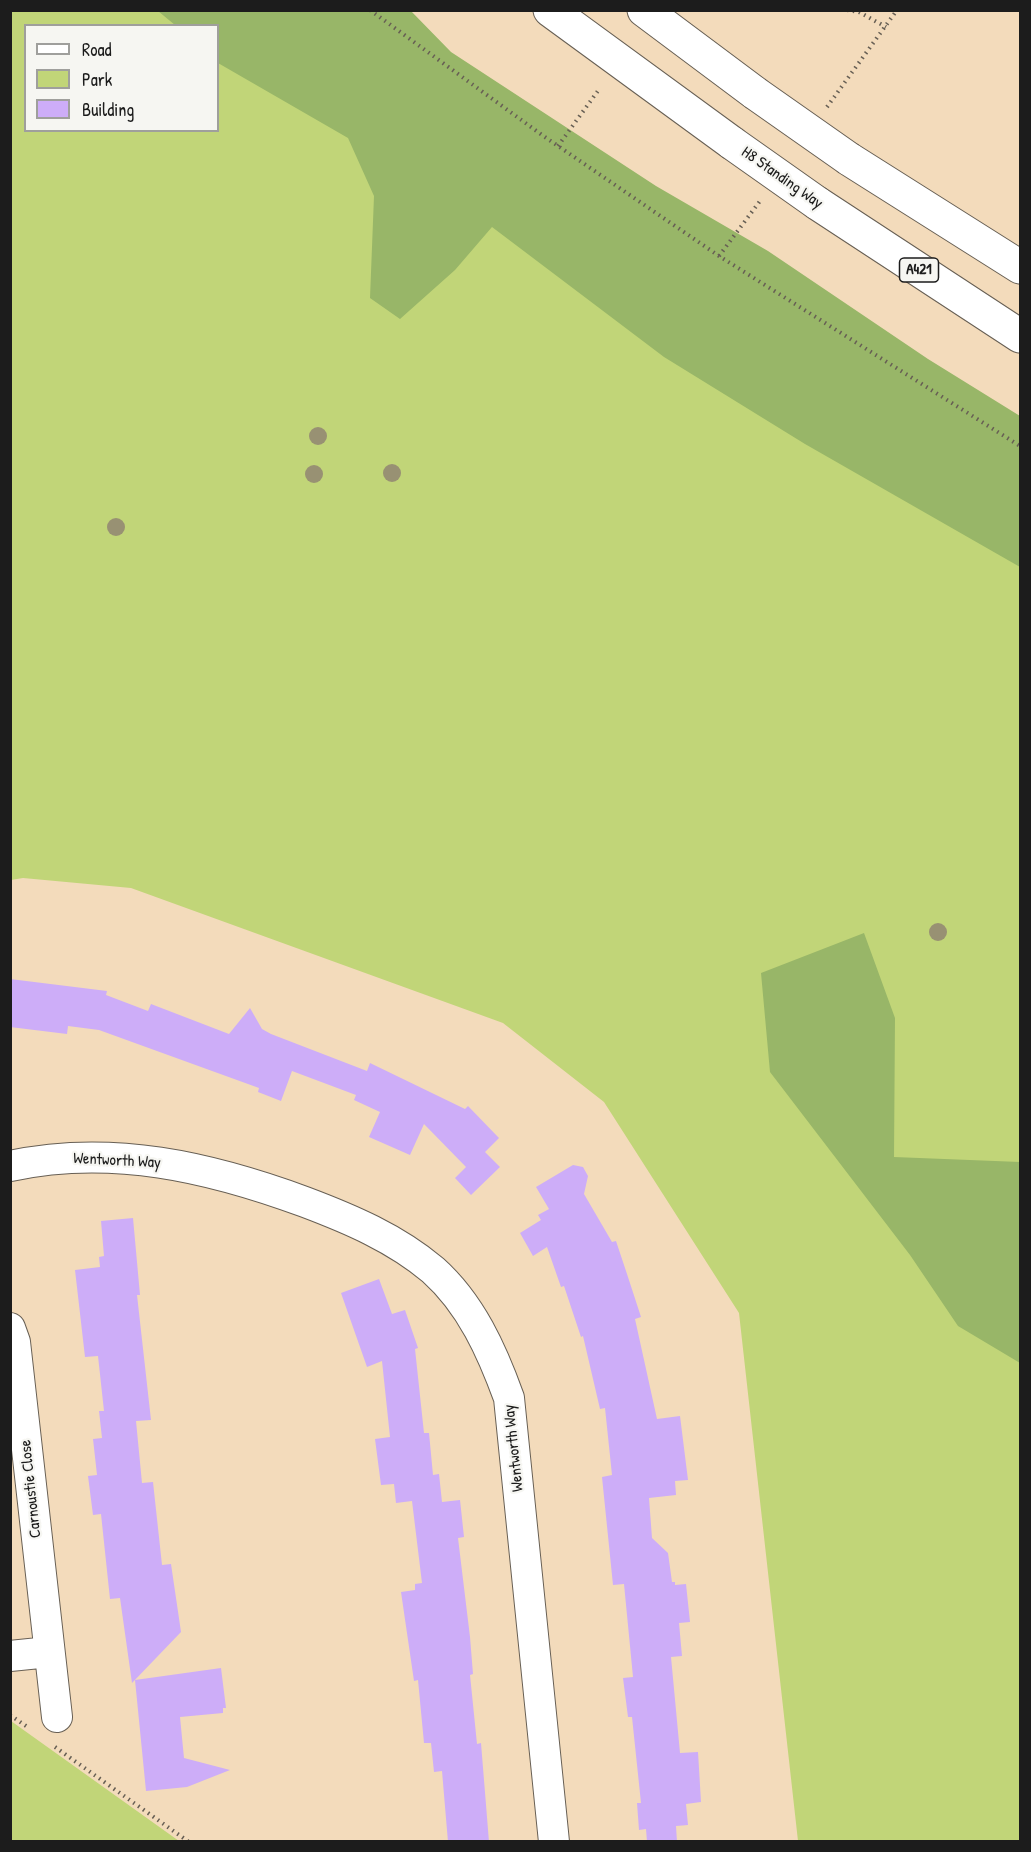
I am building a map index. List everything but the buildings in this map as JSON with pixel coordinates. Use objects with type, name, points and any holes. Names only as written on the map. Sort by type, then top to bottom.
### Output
[{"type":"highway","name":"H8 Standing Way","points":[[550,10],[817,203],[1020,336]]},
{"type":"highway","points":[[644,10],[755,93],[849,159],[1020,267]]},
{"type":"street","name":"Wentworth Way","points":[[10,1167],[80,1157],[133,1159],[190,1167],[244,1180],[348,1218],[391,1240],[434,1271],[467,1309],[492,1352],[509,1398],[554,1842]]},
{"type":"street","name":"Carnoustie Close","points":[[10,1328],[15,1342],[49,1652],[48,1732]]},
{"type":"street","points":[[10,1656],[49,1652]]},
{"type":"path","points":[[369,10],[558,146],[719,256],[1020,446]]},
{"type":"path","points":[[847,10],[859,12],[886,27]]},
{"type":"path","points":[[558,146],[600,88]]},
{"type":"path","points":[[10,1715],[48,1732],[189,1842]]},
{"type":"green space","points":[[10,11],[347,11],[1020,471],[1020,1841],[798,1841],[739,1313],[604,1102],[503,1023],[131,888],[23,878],[11,880]]},
{"type":"green space","points":[[158,11],[411,11],[451,52],[656,186],[768,251],[928,359],[1020,416],[1020,567],[805,444],[664,357],[492,227],[455,270],[400,319],[370,298],[374,196],[348,138],[219,64],[219,24],[174,24]]},
{"type":"green space","points":[[864,933],[895,1018],[894,1157],[1020,1162],[1020,1363],[958,1326],[910,1255],[770,1072],[761,973]]},
{"type":"green space","points":[[11,1721],[179,1841],[11,1841]]}]
